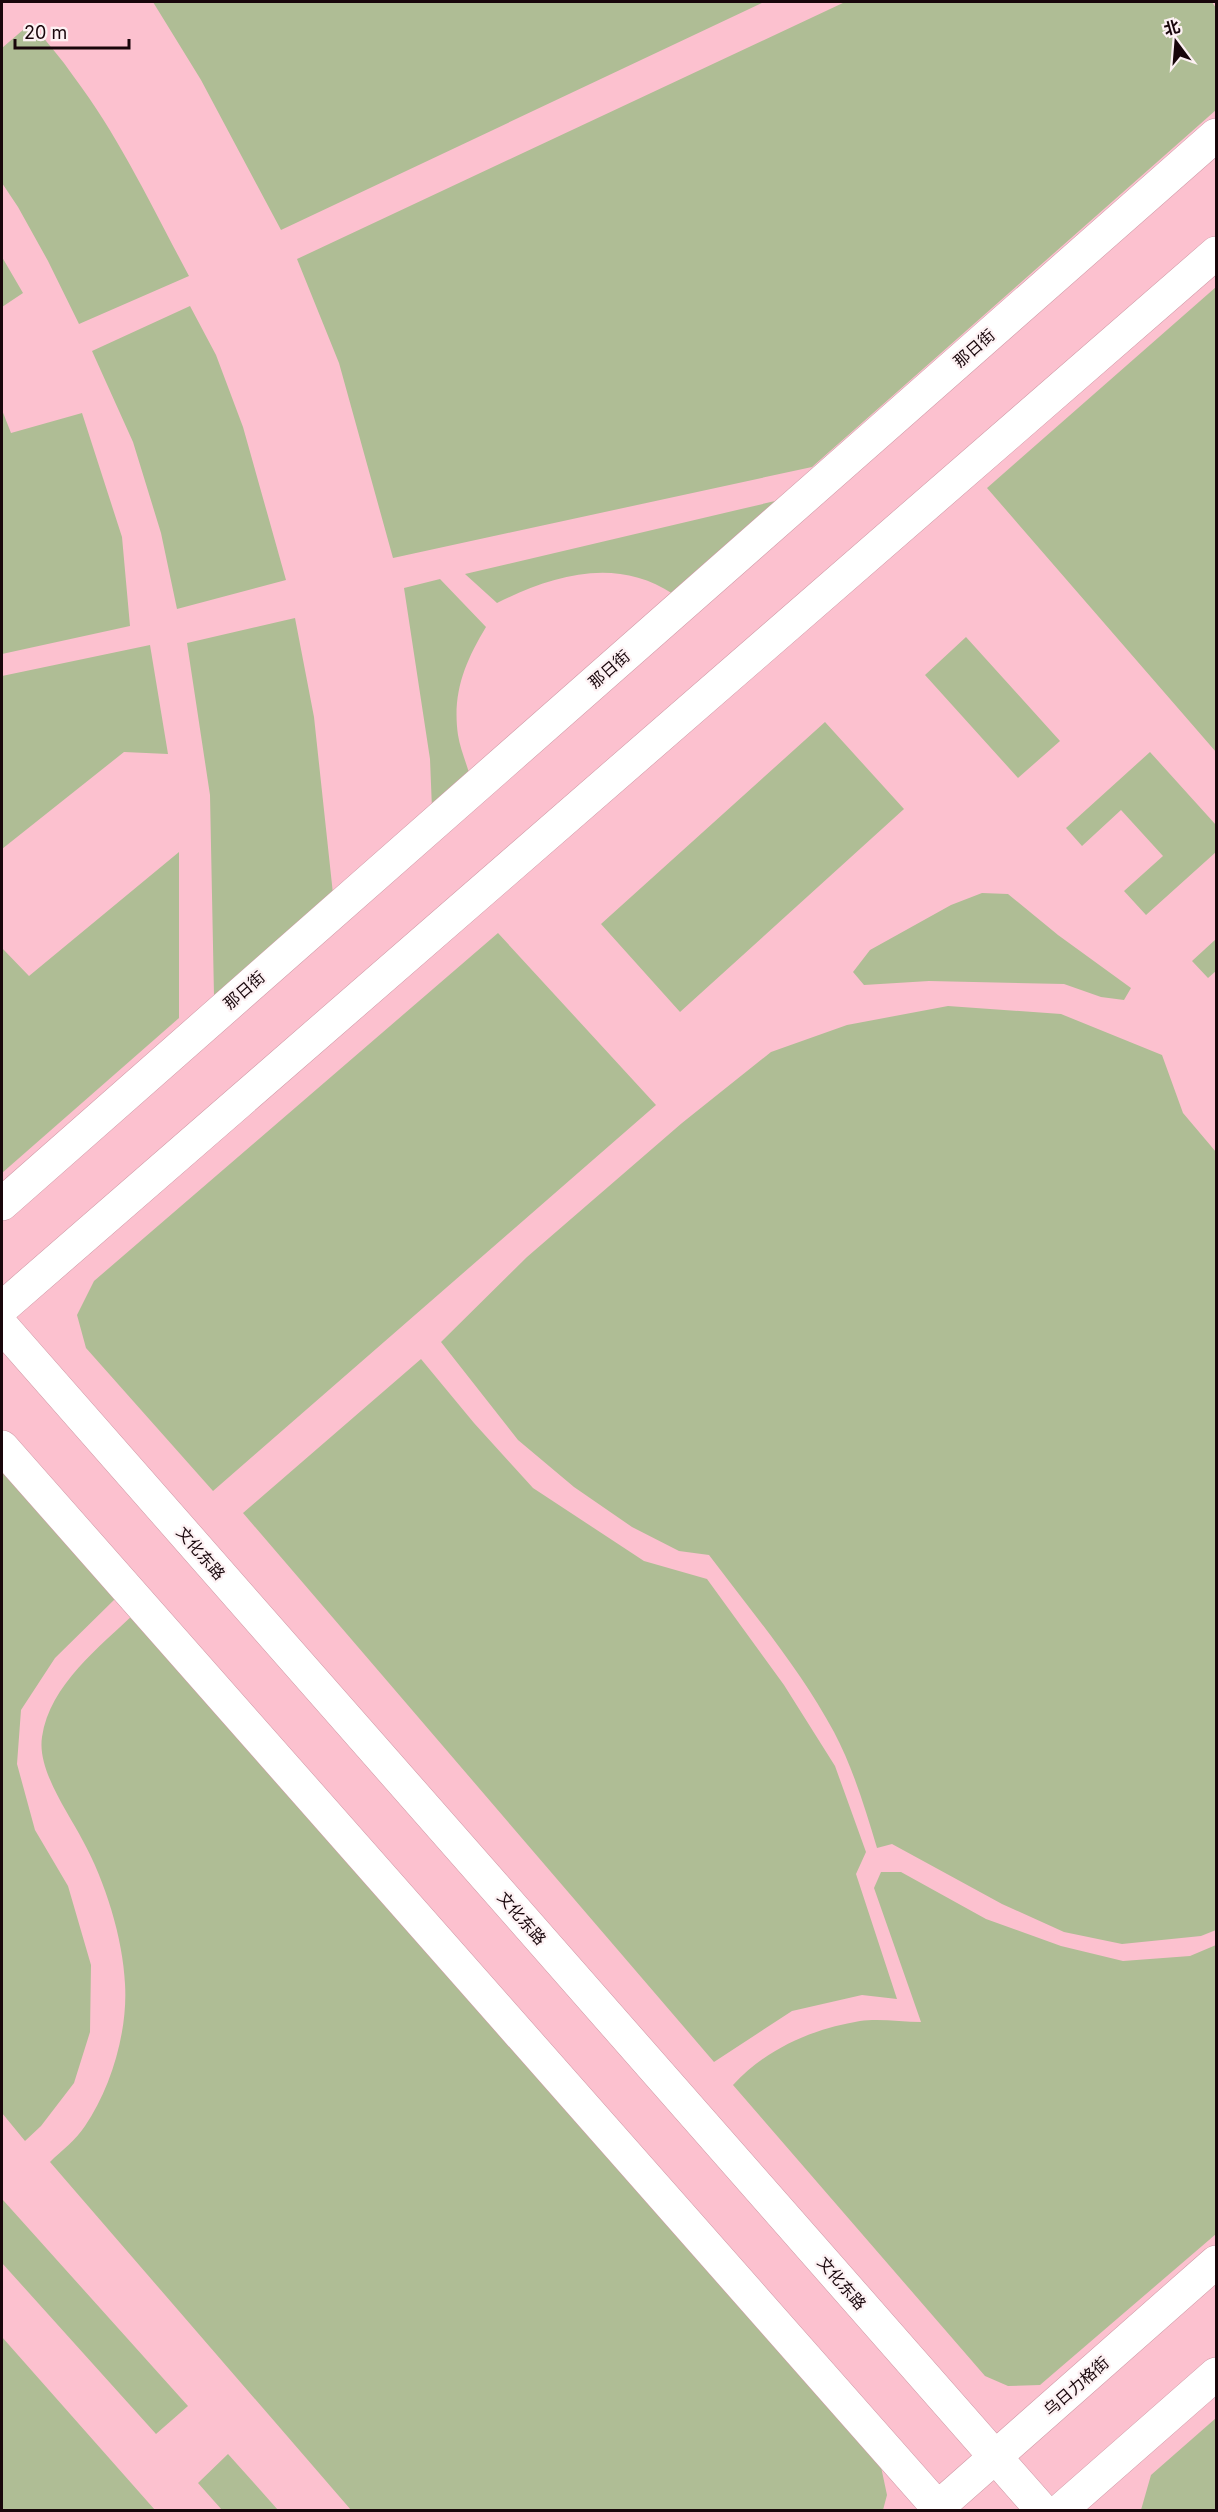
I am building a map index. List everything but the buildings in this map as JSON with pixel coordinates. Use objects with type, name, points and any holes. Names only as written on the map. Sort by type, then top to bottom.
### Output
[{"type":"street","name":"那日街","points":[[2,1204],[1216,135]]},
{"type":"street","points":[[2,1308],[1216,253]]},
{"type":"street","name":"文化东路","points":[[2,1326],[1042,2511]]},
{"type":"street","points":[[2,1447],[938,2510]]},
{"type":"street","name":"乌日力格街","points":[[938,2510],[1216,2262]]},
{"type":"street","points":[[1061,2511],[1216,2374]]},
{"type":"green space","points":[[153,2],[764,2],[281,230],[201,80]]},
{"type":"green space","points":[[845,2],[1212,2],[1216,8],[1216,110],[812,467],[393,558],[339,363],[297,259]]},
{"type":"green space","points":[[31,23],[69,70],[106,124],[189,276],[79,324],[48,261],[2,183],[2,48]]},
{"type":"green space","points":[[2,257],[23,293],[2,307]]},
{"type":"green space","points":[[1216,287],[1216,752],[987,488]]},
{"type":"green space","points":[[190,306],[216,355],[243,427],[286,580],[177,609],[161,533],[133,442],[92,351]]},
{"type":"green space","points":[[2,410],[11,433],[82,413],[122,537],[130,626],[2,654]]},
{"type":"green space","points":[[788,498],[673,594],[651,582],[629,575],[585,574],[540,584],[497,603],[465,574]]},
{"type":"green space","points":[[440,579],[486,627],[466,665],[457,705],[458,735],[470,776],[432,809],[430,759],[404,588]]},
{"type":"green space","points":[[295,618],[314,717],[333,894],[214,996],[210,795],[187,643]]},
{"type":"green space","points":[[966,637],[1060,741],[1018,778],[925,675]]},
{"type":"green space","points":[[150,645],[168,754],[124,752],[2,849],[2,676]]},
{"type":"green space","points":[[825,722],[904,809],[680,1012],[601,924]]},
{"type":"green space","points":[[1150,752],[1216,825],[1216,852],[1146,915],[1124,891],[1163,856],[1121,810],[1082,846],[1066,828]]},
{"type":"green space","points":[[179,852],[179,1018],[2,1173],[2,948],[29,976]]},
{"type":"green space","points":[[982,893],[1008,894],[1058,935],[1131,988],[1124,1000],[1101,997],[1064,984],[929,981],[864,985],[853,972],[870,950],[951,905]]},
{"type":"green space","points":[[498,933],[656,1105],[213,1491],[86,1348],[77,1315],[94,1281]]},
{"type":"green space","points":[[1216,939],[1216,971],[1208,978],[1192,961]]},
{"type":"green space","points":[[948,1006],[1061,1014],[1162,1055],[1183,1113],[1216,1152],[1216,1930],[1201,1936],[1122,1944],[1064,1932],[1002,1904],[892,1844],[877,1848],[847,1760],[821,1709],[775,1641],[709,1555],[679,1551],[632,1527],[574,1487],[518,1440],[441,1342],[527,1257],[682,1123],[771,1052],[847,1025]]},
{"type":"green space","points":[[421,1359],[474,1423],[533,1488],[644,1561],[707,1579],[784,1685],[835,1766],[866,1852],[856,1874],[897,1999],[862,1995],[792,2011],[714,2062],[243,1513]]},
{"type":"green space","points":[[2,1461],[116,1598],[55,1658],[21,1710],[17,1764],[35,1830],[68,1886],[91,1965],[90,2032],[74,2083],[41,2126],[25,2141],[2,2113]]},
{"type":"green space","points":[[136,1612],[880,2462],[887,2495],[883,2510],[351,2510],[50,2162],[81,2131],[103,2094],[121,2040],[125,1984],[121,1948],[112,1910],[91,1857],[49,1777],[44,1763],[42,1737],[55,1700],[66,1683],[78,1668]]},
{"type":"green space","points":[[881,1872],[901,1872],[986,1919],[1061,1946],[1123,1961],[1190,1956],[1216,1945],[1216,2234],[1040,2385],[1008,2386],[985,2376],[733,2085],[760,2061],[807,2035],[867,2020],[921,2022],[874,1888]]},
{"type":"green space","points":[[3,2200],[188,2406],[156,2434],[2,2263]]},
{"type":"green space","points":[[2,2337],[155,2510],[2,2510]]},
{"type":"green space","points":[[1216,2418],[1216,2510],[1141,2510],[1151,2475]]},
{"type":"green space","points":[[228,2454],[278,2510],[222,2510],[198,2483]]}]
